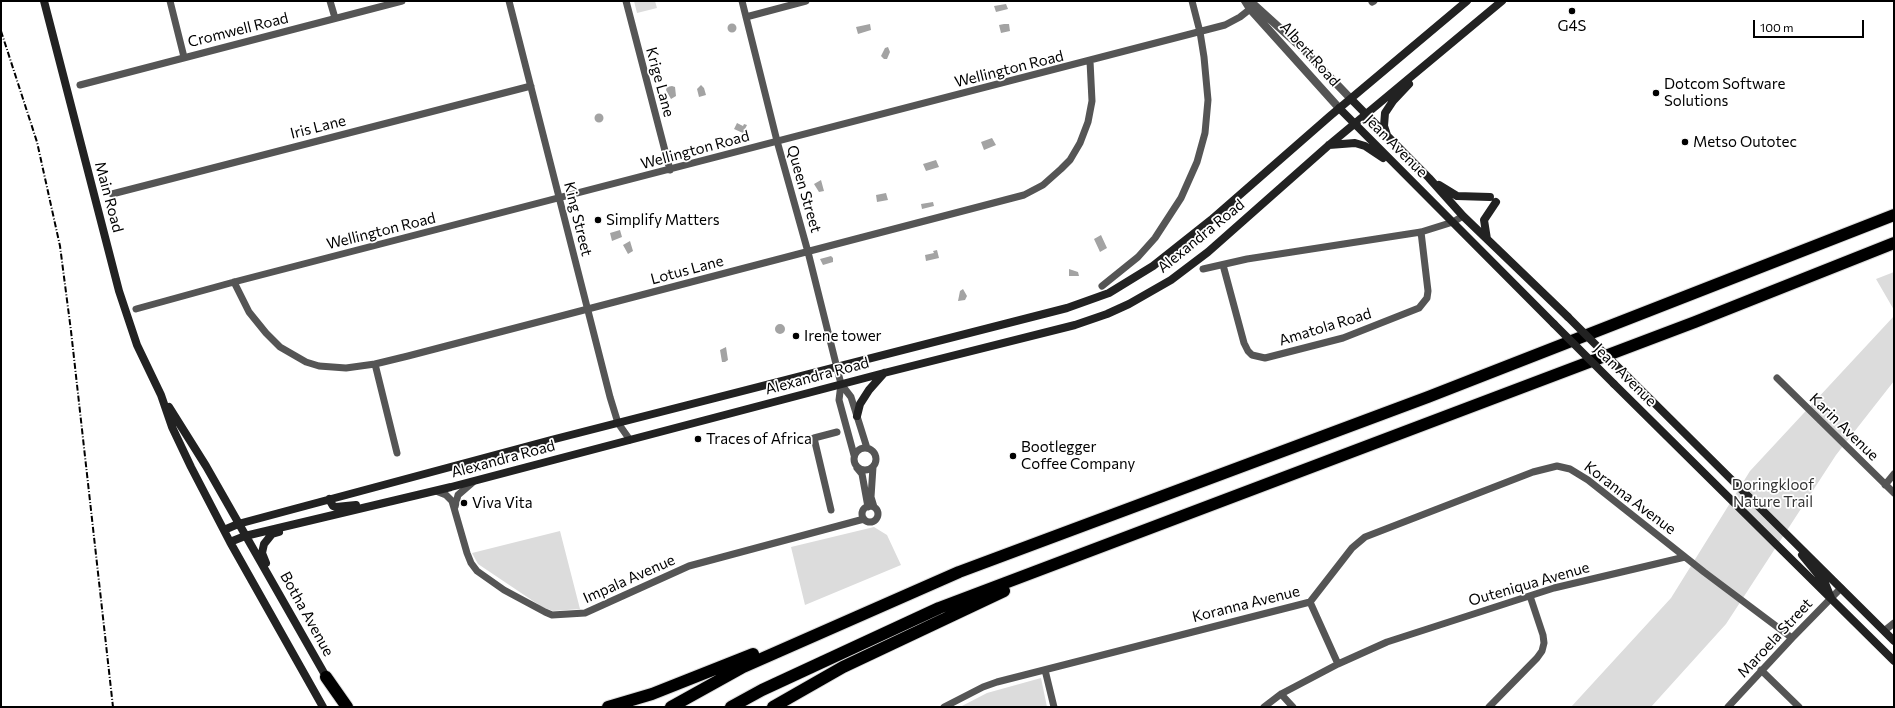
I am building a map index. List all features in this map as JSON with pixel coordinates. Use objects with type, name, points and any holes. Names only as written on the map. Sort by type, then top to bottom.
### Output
[{"type":"highway","points":[[671,707],[743,667],[891,600],[966,569],[1428,397],[1894,215]]},
{"type":"highway","points":[[731,707],[762,690],[939,608],[1688,325],[1894,243]]},
{"type":"highway","points":[[773,707],[843,667],[1080,555]]},
{"type":"highway","points":[[608,707],[676,685],[849,612],[891,600]]},
{"type":"highway","points":[[326,677],[347,707]]},
{"type":"main road","name":"Main Road","points":[[44,1],[122,301],[137,345],[161,395],[185,455],[224,530]]},
{"type":"main road","name":"Alexandra Road","points":[[224,530],[238,524],[329,499],[1067,308],[1109,293],[1153,266],[1182,244],[1339,108],[1467,1]]},
{"type":"main road","points":[[1388,137],[1384,120],[1388,107],[1447,47],[1502,1]]},
{"type":"main road","name":"Alexandra Road","points":[[230,542],[245,536],[436,491],[841,384],[1075,325],[1129,304],[1171,280],[1208,252],[1329,145],[1447,47]]},
{"type":"main road","name":"Jean Avenue","points":[[1351,99],[1365,115],[1429,178],[1487,240],[1568,317],[1894,640]]},
{"type":"main road","name":"Jean Avenue","points":[[1339,108],[1614,384],[1894,661]]},
{"type":"main road","points":[[1329,145],[1353,143],[1365,146],[1407,177]]},
{"type":"main road","points":[[1429,178],[1457,196],[1493,200],[1484,220],[1484,230],[1487,240]]},
{"type":"main road","points":[[857,416],[860,404],[869,390],[884,373]]},
{"type":"main road","name":"Main Road","points":[[161,395],[206,466],[238,524]]},
{"type":"main road","points":[[329,499],[336,507],[360,504],[370,506]]},
{"type":"main road","points":[[279,592],[263,557],[264,544],[272,534],[316,519]]},
{"type":"main road","name":"Botha Avenue","points":[[238,524],[279,592],[343,707]]},
{"type":"main road","name":"Botha Avenue","points":[[224,530],[323,707]]},
{"type":"main road","points":[[1798,546],[1804,559],[1825,583],[1831,599]]},
{"type":"street","points":[[170,1],[184,57]]},
{"type":"street","points":[[330,1],[335,18]]},
{"type":"street","name":"Cromwell Road","points":[[80,85],[402,1]]},
{"type":"street","name":"King Street","points":[[509,1],[587,309],[618,423],[630,440]]},
{"type":"street","name":"Krige Lane","points":[[626,1],[670,170]]},
{"type":"street","name":"Queen Street","points":[[742,1],[841,384]]},
{"type":"street","points":[[746,17],[806,1]]},
{"type":"street","points":[[1192,1],[1200,32]]},
{"type":"street","name":"Albert Road","points":[[1245,1],[1252,5],[1304,50],[1351,99]]},
{"type":"street","name":"Wellington Road","points":[[136,309],[234,282],[1200,32],[1229,23],[1252,5]]},
{"type":"street","name":"Albert Road","points":[[1252,5],[1339,108]]},
{"type":"street","name":"Alexandra Road","points":[[1102,286],[1138,257],[1155,238],[1174,210],[1193,174],[1201,148],[1207,116],[1207,83],[1200,32]]},
{"type":"street","name":"Lotus Lane","points":[[234,282],[254,320],[275,342],[294,356],[312,365],[324,367],[346,368],[375,364],[1024,195],[1043,185],[1070,160],[1086,132],[1092,102],[1090,61]]},
{"type":"street","name":"Iris Lane","points":[[112,194],[530,86]]},
{"type":"street","name":"Alexandra Road","points":[[1203,269],[1247,259],[1421,232],[1453,222],[1463,216]]},
{"type":"street","name":"Amatola Road","points":[[1222,265],[1244,344],[1252,355],[1265,358],[1343,338],[1419,308],[1427,298],[1428,291],[1421,232]]},
{"type":"street","points":[[375,364],[397,452]]},
{"type":"street","name":"Karin Avenue","points":[[1776,378],[1894,494]]},
{"type":"street","points":[[841,384],[851,397],[867,448]]},
{"type":"street","points":[[841,384],[839,400],[854,455],[854,461],[862,474],[871,507],[878,513],[876,519],[871,522],[864,518],[863,511],[871,507]]},
{"type":"street","points":[[831,510],[814,438],[837,432]]},
{"type":"street","points":[[854,455],[861,448],[867,448],[871,449],[876,456],[873,467],[871,507]]},
{"type":"street","name":"Koranna Avenue","points":[[944,707],[983,687],[1310,602],[1352,548],[1365,537],[1533,472],[1557,466],[1563,466],[1578,473],[1685,557]]},
{"type":"street","points":[[857,468],[864,470],[873,467]]},
{"type":"street","points":[[1886,485],[1894,474]]},
{"type":"street","points":[[455,507],[458,495],[475,481]]},
{"type":"street","name":"Impala Avenue","points":[[436,491],[446,495],[455,507],[467,553],[471,563],[478,570],[504,590],[545,612],[563,615],[585,613],[689,566],[864,518]]},
{"type":"street","points":[[1685,557],[1792,638]]},
{"type":"street","name":"Outeniqua Avenue","points":[[1264,707],[1281,694],[1338,664],[1387,642],[1530,596],[1583,581],[1685,557]]},
{"type":"street","name":"Maroela Street","points":[[1728,707],[1761,670],[1841,588]]},
{"type":"street","points":[[1489,707],[1542,651],[1544,643],[1543,634],[1530,596]]},
{"type":"street","points":[[1310,602],[1338,664]]},
{"type":"street","points":[[1884,631],[1894,623]]},
{"type":"street","points":[[1045,670],[1054,707]]},
{"type":"street","points":[[1761,670],[1799,707]]},
{"type":"street","points":[[1281,694],[1293,707]]},
{"type":"green space","points":[[634,1],[655,1],[657,8],[637,13]]},
{"type":"green space","points":[[1894,272],[1894,310],[1876,279]]},
{"type":"green space","name":"Doringkloof Nature Trail","points":[[1894,316],[1894,381],[1836,455],[1726,624],[1651,707],[1571,707],[1671,598],[1750,471]]},
{"type":"green space","points":[[874,527],[887,535],[901,565],[805,605],[791,547]]},
{"type":"green space","points":[[560,531],[580,609],[553,611],[542,607],[478,564],[472,553]]},
{"type":"green space","points":[[1041,678],[1047,707],[960,707],[987,693]]},
{"type":"shaded area","points":[[1006,4],[1008,9],[996,12],[994,6]]},
{"type":"shaded area","points":[[730,24],[734,24],[736,28],[734,32],[730,32],[728,30],[728,26]]},
{"type":"shaded area","points":[[870,24],[871,30],[858,34],[856,27]]},
{"type":"shaded area","points":[[1009,24],[1010,31],[1001,33],[999,25]]},
{"type":"shaded area","points":[[888,47],[890,52],[887,59],[884,59],[881,56],[885,48]]},
{"type":"shaded area","points":[[701,85],[704,88],[706,95],[699,97],[697,89]]},
{"type":"shaded area","points":[[667,87],[675,87],[676,96],[671,99],[666,90]]},
{"type":"shaded area","points":[[599,113],[604,118],[599,123],[594,118]]},
{"type":"shaded area","points":[[737,123],[743,126],[744,124],[747,125],[743,133],[734,129]]},
{"type":"shaded area","points":[[992,138],[996,145],[984,150],[981,142]]},
{"type":"shaded area","points":[[936,160],[939,167],[926,171],[923,164]]},
{"type":"shaded area","points":[[821,180],[824,191],[819,192],[814,184]]},
{"type":"shaded area","points":[[886,193],[888,200],[877,202],[876,195]]},
{"type":"shaded area","points":[[933,202],[934,206],[922,209],[921,204]]},
{"type":"shaded area","points":[[620,230],[622,237],[612,241],[610,233]]},
{"type":"shaded area","points":[[1101,235],[1107,248],[1100,252],[1094,239]]},
{"type":"shaded area","points":[[630,241],[633,251],[628,254],[623,245]]},
{"type":"shaded area","points":[[937,250],[939,258],[926,261],[925,255],[934,253],[933,251]]},
{"type":"shaded area","points":[[831,256],[833,258],[833,262],[823,265],[820,259]]},
{"type":"shaded area","points":[[1069,269],[1078,272],[1079,276],[1069,276]]},
{"type":"shaded area","points":[[963,289],[967,296],[965,300],[958,301],[960,291]]},
{"type":"shaded area","points":[[778,324],[782,324],[784,325],[784,333],[778,334],[775,331],[775,327]]},
{"type":"shaded area","points":[[726,347],[728,360],[722,362],[720,350]]},
{"type":"railway","points":[[1,31],[37,142],[60,246],[71,331],[113,707]]},
{"type":"place","name":"G4S","points":[[1572,11]]},
{"type":"place","name":"Dotcom Software Solutions","points":[[1656,93]]},
{"type":"place","name":"Metso Outotec","points":[[1685,142]]},
{"type":"place","name":"Simplify Matters","points":[[598,220]]},
{"type":"place","name":"Irene tower","points":[[796,336]]},
{"type":"place","name":"Traces of Africa","points":[[698,439]]},
{"type":"place","name":"Bootlegger Coffee Company","points":[[1013,456]]},
{"type":"place","name":"Viva Vita","points":[[464,503]]}]
